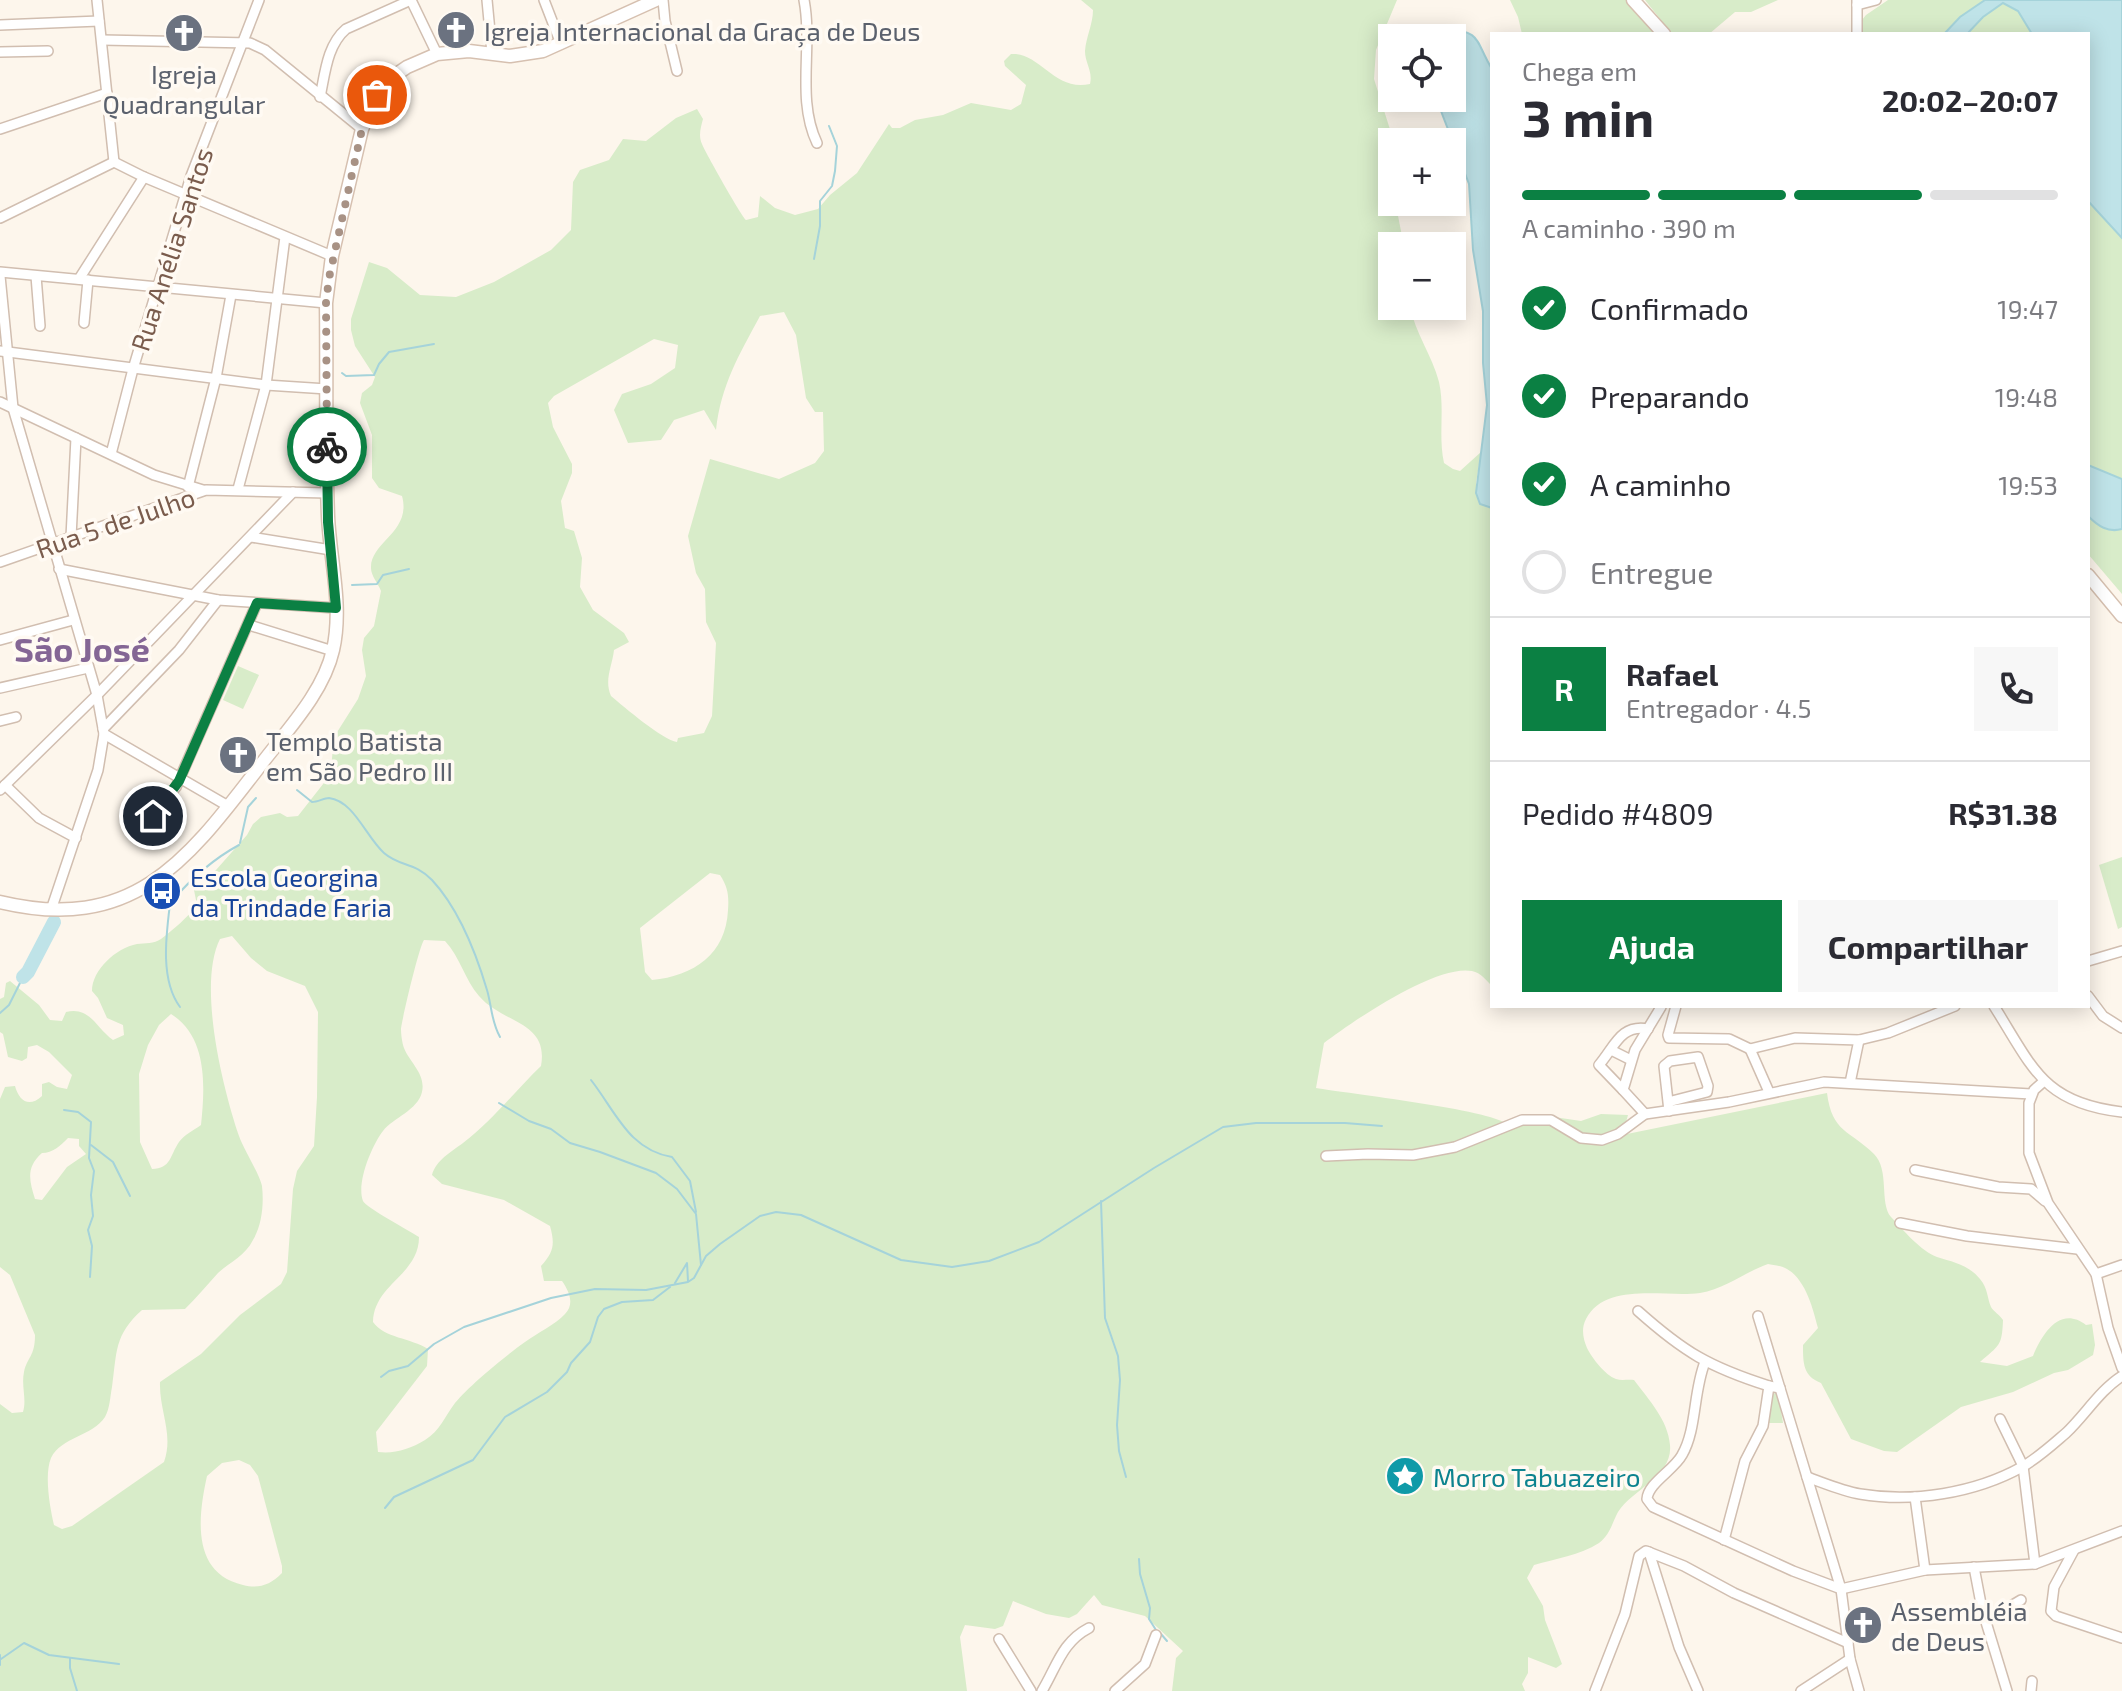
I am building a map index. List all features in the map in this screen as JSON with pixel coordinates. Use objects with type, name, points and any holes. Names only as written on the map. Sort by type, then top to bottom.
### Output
[{"type":"main road","points":[[0,902],[51,910],[105,905],[156,881],[197,845],[316,690],[333,651],[336,608],[327,493],[326,303],[332,256],[362,129],[377,95],[391,78],[407,67],[437,54],[469,51],[528,55],[561,44],[656,0]]},
{"type":"main road","points":[[1633,0],[1662,32]]},
{"type":"main road","points":[[2090,577],[2122,616]]},
{"type":"street","points":[[97,0],[114,162]]},
{"type":"street","name":"Rua Anélia Santos","points":[[111,454],[133,369],[186,194],[259,0]]},
{"type":"street","points":[[320,97],[338,36],[346,29],[411,0],[437,54]]},
{"type":"street","points":[[487,0],[492,53]]},
{"type":"street","points":[[544,0],[561,44]]},
{"type":"street","points":[[663,0],[677,71]]},
{"type":"street","points":[[804,0],[808,45],[807,115],[817,143]]},
{"type":"street","points":[[1857,32],[1857,3],[1876,0]]},
{"type":"street","points":[[0,25],[99,21]]},
{"type":"street","points":[[102,40],[244,41],[265,50],[362,129]]},
{"type":"street","points":[[0,52],[48,51]]},
{"type":"street","points":[[0,129],[107,93]]},
{"type":"street","points":[[114,162],[332,256]]},
{"type":"street","points":[[0,218],[114,162]]},
{"type":"street","points":[[84,323],[83,280],[144,177]]},
{"type":"street","points":[[238,489],[266,385],[285,237]]},
{"type":"street","points":[[51,910],[98,770],[104,732],[97,695],[13,408],[3,352],[0,274],[326,303]]},
{"type":"street","points":[[36,276],[40,326]]},
{"type":"street","points":[[188,487],[216,378],[231,295]]},
{"type":"street","points":[[3,352],[266,385],[327,389]]},
{"type":"street","points":[[0,402],[154,475],[206,490]]},
{"type":"street","points":[[71,537],[76,438]]},
{"type":"street","name":"Rua 5 de Julho","points":[[0,562],[206,490],[327,493]]},
{"type":"street","points":[[76,838],[39,818],[2,788],[97,695],[293,492]]},
{"type":"street","points":[[251,537],[331,550]]},
{"type":"street","points":[[59,569],[218,600],[336,608]]},
{"type":"street","points":[[104,732],[179,650],[218,600]]},
{"type":"street","points":[[136,836],[176,787],[257,603]]},
{"type":"street","points":[[0,640],[73,620]]},
{"type":"street","points":[[249,625],[333,651]]},
{"type":"street","points":[[0,688],[88,668]]},
{"type":"street","points":[[0,721],[16,717]]},
{"type":"street","points":[[104,732],[228,806]]},
{"type":"street","points":[[2090,960],[2122,951]]},
{"type":"street","points":[[2090,999],[2103,1016],[2122,1028]]},
{"type":"street","points":[[1623,1090],[1631,1060],[1660,1008]]},
{"type":"street","points":[[1675,1008],[1669,1038],[1729,1039],[1750,1049],[1795,1038],[1859,1040],[1888,1033],[1950,1008]]},
{"type":"street","points":[[1995,1008],[2043,1082],[2072,1101],[2122,1112]]},
{"type":"street","points":[[1641,1116],[1623,1090],[1599,1065],[1626,1031],[1648,1029]]},
{"type":"street","points":[[1850,1083],[1859,1040]]},
{"type":"street","points":[[1750,1049],[1769,1092]]},
{"type":"street","points":[[1611,1050],[1631,1060]]},
{"type":"street","points":[[1326,1156],[1413,1155],[1455,1147],[1522,1120],[1551,1120],[1581,1138],[1602,1140],[1618,1134],[1641,1116],[1707,1092],[1708,1086],[1698,1057],[1670,1061],[1664,1066],[1668,1106]]},
{"type":"street","points":[[1668,1106],[1729,1102],[1824,1082],[2031,1094]]},
{"type":"street","points":[[2043,1082],[2031,1094],[2029,1153],[2048,1203],[2096,1274],[2108,1328],[2122,1368]]},
{"type":"street","points":[[1915,1170],[1998,1187],[2031,1189],[2048,1203]]},
{"type":"street","points":[[1900,1223],[1967,1236],[2077,1249]]},
{"type":"street","points":[[2096,1274],[2122,1265]]},
{"type":"street","points":[[1638,1311],[1676,1344],[1705,1362],[1774,1387]]},
{"type":"street","points":[[1758,1316],[1774,1387],[1807,1477],[1841,1589],[1850,1659],[1859,1691]]},
{"type":"street","points":[[1705,1362],[1686,1447],[1676,1465],[1647,1494],[1653,1507],[1793,1571],[1841,1589],[1925,1570],[2035,1564],[2122,1531]]},
{"type":"street","points":[[1807,1477],[1857,1494],[1915,1497],[1973,1486],[2023,1466],[2068,1431],[2122,1376]]},
{"type":"street","points":[[1724,1540],[1745,1461],[1763,1426],[1774,1387]]},
{"type":"street","points":[[2000,1419],[2023,1466],[2035,1564]]},
{"type":"street","points":[[1915,1497],[1925,1570]]},
{"type":"street","points":[[2074,1550],[2054,1587],[2051,1611],[2056,1616],[2122,1638]]},
{"type":"street","points":[[1646,1552],[1848,1643]]},
{"type":"street","points":[[1595,1691],[1625,1614],[1639,1556],[1646,1552]]},
{"type":"street","points":[[1646,1552],[1698,1691]]},
{"type":"street","points":[[1974,1567],[2007,1691]]},
{"type":"street","points":[[1986,1621],[2021,1600]]},
{"type":"street","points":[[1042,1691],[1067,1643],[1089,1628]]},
{"type":"street","points":[[1115,1691],[1145,1664],[1156,1635]]},
{"type":"street","points":[[999,1639],[1031,1691]]},
{"type":"street","points":[[1801,1691],[1850,1659]]},
{"type":"green space","points":[[1081,0],[1397,0],[1387,24],[1378,24],[1374,79],[1378,92],[1378,112],[1384,112],[1390,128],[1378,128],[1378,216],[1398,216],[1401,232],[1378,232],[1378,320],[1414,320],[1439,382],[1444,463],[1460,471],[1481,452],[1476,483],[1486,507],[1490,508],[1490,984],[1475,972],[1456,971],[1395,996],[1324,1043],[1316,1088],[1475,1113],[1506,1124],[1554,1117],[1581,1121],[1601,1114],[1628,1115],[1625,1126],[1627,1134],[1827,1093],[1829,1106],[1838,1124],[1879,1161],[1887,1211],[1891,1217],[1925,1250],[1966,1267],[1983,1282],[1991,1307],[2003,1320],[1998,1345],[1980,1362],[2007,1366],[2033,1356],[2047,1331],[2060,1320],[2068,1318],[2086,1325],[2092,1324],[2093,1355],[2068,1370],[2054,1373],[2013,1392],[1961,1407],[1897,1452],[1884,1451],[1851,1439],[1821,1383],[1807,1373],[1803,1345],[1818,1328],[1804,1287],[1787,1269],[1768,1264],[1718,1288],[1700,1293],[1622,1295],[1595,1307],[1586,1319],[1583,1330],[1589,1352],[1612,1377],[1634,1380],[1666,1427],[1669,1456],[1659,1474],[1618,1512],[1603,1540],[1576,1554],[1534,1565],[1527,1578],[1543,1606],[1545,1620],[1562,1664],[1556,1668],[1528,1657],[1528,1673],[1522,1684],[1525,1691],[1172,1691],[1176,1658],[1183,1651],[1145,1616],[1102,1605],[1094,1595],[1077,1614],[1069,1618],[1046,1614],[1013,1601],[1003,1626],[995,1629],[965,1625],[960,1637],[967,1691],[0,1691],[0,1404],[12,1413],[23,1412],[24,1372],[34,1348],[35,1335],[10,1275],[0,1267],[0,1099],[5,1087],[15,1086],[22,1099],[33,1102],[42,1096],[42,1084],[49,1082],[67,1089],[72,1075],[49,1052],[37,1045],[28,1047],[27,1058],[22,1061],[8,1057],[0,1032],[0,999],[4,997],[6,983],[10,981],[39,1005],[50,1020],[62,1021],[66,1012],[81,1012],[113,1040],[124,1035],[123,1025],[107,1018],[92,991],[101,968],[121,950],[155,942],[171,931],[197,905],[194,890],[200,881],[216,870],[253,824],[261,817],[280,813],[287,817],[298,816],[327,779],[334,737],[358,699],[366,676],[362,650],[364,638],[374,626],[381,591],[371,571],[372,559],[396,528],[403,508],[402,496],[379,488],[372,478],[372,435],[360,403],[362,393],[372,385],[375,377],[355,346],[351,319],[369,262],[387,268],[420,295],[456,297],[494,282],[551,250],[571,230],[573,182],[580,170],[609,160],[623,139],[646,141],[676,118],[697,109],[703,119],[702,144],[746,220],[758,217],[760,196],[775,208],[795,215],[818,209],[857,173],[889,124],[892,128],[900,128],[915,120],[943,115],[971,103],[1011,110],[1021,104],[1026,85],[1005,66],[1004,61],[1011,54],[1031,59],[1067,82],[1090,84],[1085,51],[1093,10]],"holes":[[[784,312],[796,335],[806,398],[815,412],[823,412],[824,451],[815,463],[779,479],[710,459],[688,536],[696,573],[705,589],[706,622],[716,643],[712,716],[704,733],[678,738],[677,742],[653,729],[611,696],[608,679],[614,650],[629,642],[624,633],[593,610],[580,587],[582,558],[574,531],[565,528],[561,501],[572,473],[572,464],[553,427],[548,403],[554,396],[654,339],[678,345],[675,368],[651,384],[622,394],[614,410],[628,443],[661,440],[674,420],[704,410],[716,430],[727,384],[760,316]],[[710,873],[720,875],[727,892],[728,910],[721,939],[705,960],[694,968],[652,980],[645,972],[640,928]],[[232,936],[267,971],[305,986],[318,1012],[314,1146],[297,1171],[293,1189],[287,1272],[281,1284],[240,1315],[201,1354],[160,1382],[167,1432],[164,1462],[72,1526],[62,1529],[54,1525],[49,1501],[51,1458],[62,1445],[93,1428],[105,1417],[118,1345],[126,1328],[142,1310],[185,1309],[218,1273],[250,1246],[260,1221],[262,1186],[239,1136],[226,1092],[212,1009],[214,959],[220,939]],[[424,940],[445,941],[479,996],[531,1031],[542,1051],[541,1066],[484,1125],[440,1161],[432,1175],[442,1184],[504,1200],[550,1226],[552,1248],[541,1266],[544,1281],[562,1281],[570,1302],[561,1318],[517,1348],[469,1388],[430,1436],[402,1450],[378,1452],[376,1432],[427,1366],[428,1349],[391,1335],[373,1322],[381,1298],[412,1261],[419,1237],[366,1204],[361,1193],[362,1184],[366,1164],[379,1137],[387,1126],[411,1109],[420,1098],[422,1080],[404,1048],[402,1023]],[[171,1014],[183,1024],[198,1049],[203,1079],[201,1125],[181,1139],[167,1164],[152,1169],[140,1142],[139,1074],[148,1045],[159,1025]],[[68,1138],[79,1139],[79,1146],[86,1154],[67,1167],[42,1200],[35,1199],[30,1180],[33,1163],[42,1153],[53,1150]],[[239,1460],[250,1465],[258,1476],[282,1566],[282,1573],[259,1586],[226,1579],[214,1569],[202,1541],[202,1509],[207,1476],[222,1463]]]},
{"type":"green space","points":[[1510,0],[1626,0],[1652,32],[1522,32]]},
{"type":"green space","points":[[1645,0],[1778,0],[1751,12],[1735,12],[1711,32],[1670,32]]},
{"type":"green space","points":[[1888,0],[1985,0],[1960,17],[1946,32],[1860,32],[1858,25],[1866,15]]},
{"type":"green space","points":[[2003,3],[2018,11],[2031,32],[1969,32]]},
{"type":"green space","points":[[2090,203],[2122,238],[2122,479],[2090,466]]},
{"type":"green space","points":[[2090,518],[2104,528],[2122,529],[2122,594],[2090,556]]},
{"type":"green space","points":[[238,666],[259,675],[243,709],[223,700]]},
{"type":"green space","points":[[2122,857],[2122,927],[2118,929],[2099,865]]},
{"type":"green space","points":[[1778,1393],[1783,1423],[1768,1423],[1771,1394]]},
{"type":"water","points":[[1985,0],[2122,0],[2122,238],[2090,203],[2090,32],[2031,32],[2018,11],[2003,3],[1969,32],[1946,32],[1960,17]]},
{"type":"water","points":[[1466,32],[1476,39],[1490,65],[1490,507],[1480,504],[1476,493],[1487,405],[1483,311],[1466,176],[1466,128],[1448,128],[1441,112],[1466,112]]},
{"type":"water","points":[[2090,466],[2122,479],[2122,529],[2112,530],[2090,518]]},
{"type":"waterway","points":[[814,259],[820,226],[820,201],[832,186],[835,171],[837,146],[829,126]]},
{"type":"waterway","points":[[342,373],[346,376],[374,375],[389,352],[434,344]]},
{"type":"waterway","points":[[352,585],[377,584],[383,575],[409,569]]},
{"type":"waterway","points":[[297,790],[312,802],[329,798],[346,806],[384,853],[420,870],[432,880],[458,917],[472,946],[500,1037]]},
{"type":"waterway","points":[[240,843],[248,807],[256,798]]},
{"type":"waterway","points":[[171,902],[202,870],[239,845]]},
{"type":"waterway","points":[[170,904],[167,971],[169,984],[180,1007]]},
{"type":"waterway","points":[[23,977],[54,922]]},
{"type":"waterway","points":[[0,1013],[9,1005],[21,981]]},
{"type":"waterway","points":[[591,1080],[634,1138],[645,1147],[672,1157],[690,1181],[696,1212]]},
{"type":"waterway","points":[[499,1103],[529,1121],[551,1129],[570,1143],[656,1173],[677,1189],[696,1214],[701,1265]]},
{"type":"waterway","points":[[64,1110],[78,1112],[91,1122],[89,1158],[94,1171],[91,1195],[93,1216],[88,1230],[92,1246],[90,1277]]},
{"type":"waterway","points":[[381,1377],[389,1371],[408,1366],[434,1344],[464,1327],[551,1298],[595,1289],[646,1290],[688,1282],[694,1278],[706,1256],[760,1216],[776,1212],[801,1215],[901,1260],[952,1267],[989,1261],[1039,1242],[1223,1127],[1256,1123],[1382,1126]]},
{"type":"waterway","points":[[91,1145],[113,1162],[130,1196]]},
{"type":"waterway","points":[[1101,1201],[1105,1318],[1118,1356],[1117,1425],[1119,1451],[1126,1477]]},
{"type":"waterway","points":[[675,1283],[687,1263],[688,1281]]},
{"type":"waterway","points":[[385,1508],[394,1497],[473,1460],[505,1417],[547,1392],[567,1372],[590,1342],[604,1309],[622,1302],[653,1300],[670,1287]]},
{"type":"waterway","points":[[1139,1559],[1150,1608],[1149,1619],[1156,1630]]},
{"type":"waterway","points":[[1161,1634],[1167,1641]]},
{"type":"waterway","points":[[1,1659],[24,1643],[49,1655],[119,1664]]},
{"type":"waterway","points":[[0,1655],[0,1665]]},
{"type":"waterway","points":[[70,1658],[77,1691]]},
{"type":"way so far","points":[[327,447],[326,303],[332,256],[362,129],[377,95]]},
{"type":"place","name":"Igreja Internacional da Graça de Deus","points":[[456,30]]},
{"type":"place","name":"Igreja Quadrangular","points":[[184,33]]},
{"type":"place","name":"Templo Batista em São Pedro III","points":[[238,755]]},
{"type":"place","name":"Escola Georgina da Trindade Faria","points":[[162,891]]},
{"type":"place","name":"Morro Tabuazeiro","points":[[1405,1476]]},
{"type":"place","name":"Assembléia de Deus","points":[[1863,1625]]},
{"type":"district","name":"São José","points":[[82,648]]},
{"type":"route","points":[[153,816],[179,781],[257,603],[336,608],[328,522],[327,447]]}]
